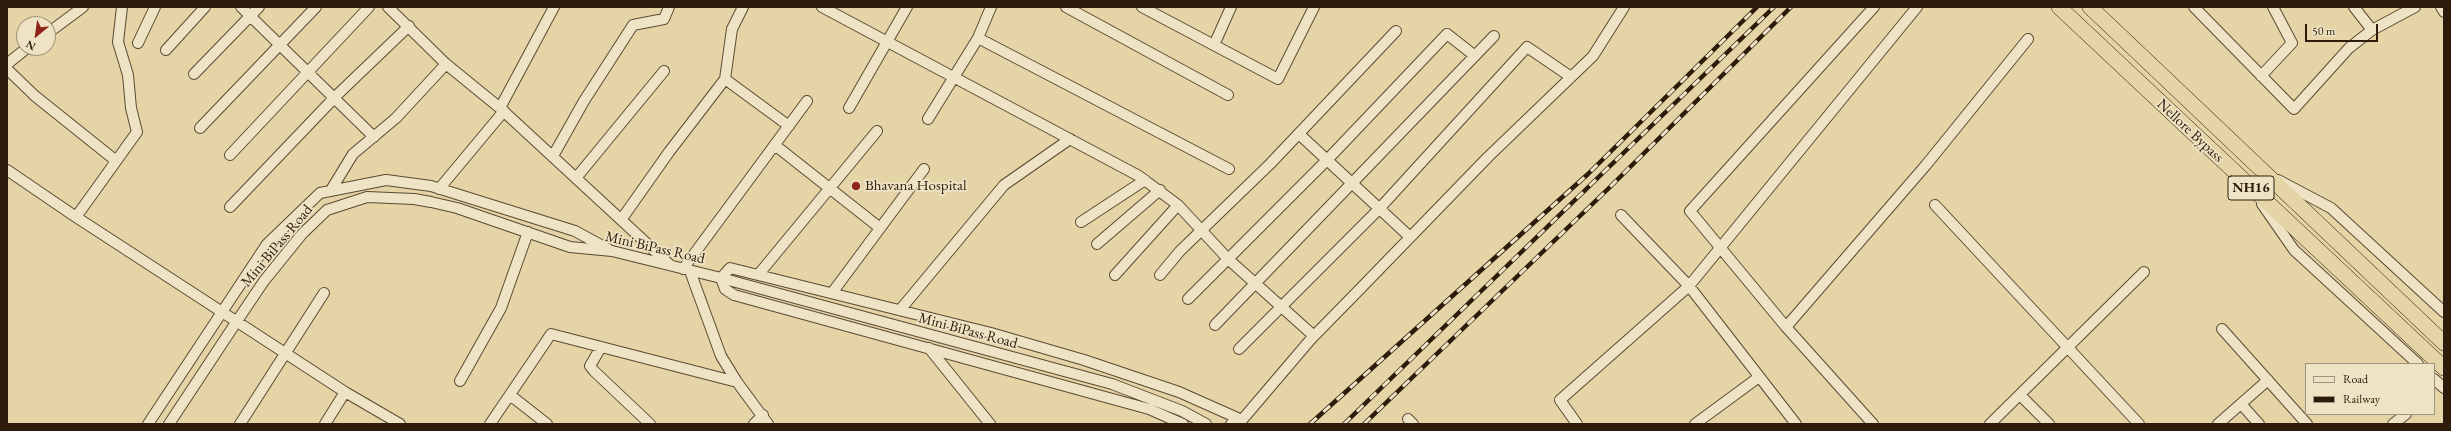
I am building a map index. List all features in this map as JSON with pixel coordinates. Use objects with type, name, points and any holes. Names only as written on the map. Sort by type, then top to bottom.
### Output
[{"type":"highway","name":"Nellore Bypass","points":[[2059,7],[2444,368]]},
{"type":"highway","name":"Nellore Bypass","points":[[2090,7],[2262,172],[2444,343]]},
{"type":"street","points":[[56,27],[83,7]]},
{"type":"street","points":[[76,217],[115,160],[137,132],[131,108],[128,75],[118,42],[122,7]]},
{"type":"street","points":[[138,43],[155,7]]},
{"type":"street","points":[[166,50],[205,7]]},
{"type":"street","points":[[241,7],[280,46],[308,70],[374,137]]},
{"type":"street","points":[[194,74],[259,7]]},
{"type":"street","points":[[200,128],[316,7]]},
{"type":"street","points":[[230,155],[308,70],[369,7]]},
{"type":"street","points":[[388,7],[446,64],[502,109],[671,266]]},
{"type":"street","points":[[439,189],[502,109],[554,7]]},
{"type":"street","points":[[553,156],[584,100],[634,25],[664,19],[669,7]]},
{"type":"street","points":[[621,220],[669,152],[725,79],[732,29],[743,7]]},
{"type":"street","points":[[822,7],[1070,139],[1145,180],[1160,190],[1178,205],[1228,259],[1314,336]]},
{"type":"street","points":[[849,108],[888,42],[906,7]]},
{"type":"street","points":[[928,119],[978,38],[991,7]]},
{"type":"street","points":[[1066,7],[1228,95]]},
{"type":"street","points":[[1142,7],[1278,79],[1314,7]]},
{"type":"street","points":[[1214,45],[1231,7]]},
{"type":"street","points":[[1231,424],[1242,420],[1314,336],[1488,157],[1593,56],[1624,7]]},
{"type":"street","points":[[1873,424],[1786,327],[1722,247],[1690,210],[1874,7]]},
{"type":"street","points":[[1577,424],[1560,400],[1690,286],[1917,7]]},
{"type":"street","points":[[2194,7],[2294,109],[2349,48],[2372,30],[2415,7]]},
{"type":"street","points":[[2261,76],[2292,43],[2273,7]]},
{"type":"street","points":[[2354,7],[2372,30]]},
{"type":"street","points":[[2441,7],[2444,12]]},
{"type":"street","points":[[230,207],[335,97],[409,26]]},
{"type":"street","points":[[1160,275],[1202,230],[1299,134],[1396,31]]},
{"type":"street","points":[[1188,299],[1327,160],[1447,34],[1475,56]]},
{"type":"street","points":[[1215,325],[1494,36]]},
{"type":"street","points":[[978,38],[1229,169]]},
{"type":"street","points":[[1786,327],[1926,165],[2028,39]]},
{"type":"street","points":[[1239,348],[1380,209],[1527,47],[1571,77]]},
{"type":"street","points":[[7,64],[17,56]]},
{"type":"street","points":[[331,190],[353,154],[396,118],[446,64]]},
{"type":"street","points":[[7,69],[35,96],[115,160]]},
{"type":"street","points":[[576,178],[664,71]]},
{"type":"street","points":[[725,79],[788,126]]},
{"type":"street","points":[[768,424],[737,382],[721,356],[687,270],[807,101]]},
{"type":"street","points":[[758,275],[876,131]]},
{"type":"street","points":[[1299,134],[1410,237]]},
{"type":"street","points":[[900,310],[1004,185],[1070,139]]},
{"type":"street","points":[[776,146],[880,228]]},
{"type":"street","points":[[832,293],[924,169]]},
{"type":"street","points":[[7,170],[76,217],[288,353],[345,392],[398,424]]},
{"type":"street","points":[[2262,172],[2331,208],[2444,312]]},
{"type":"street","points":[[148,424],[221,311],[267,244],[320,193],[386,180],[439,189],[575,231],[612,251]]},
{"type":"street","points":[[1081,222],[1145,180]]},
{"type":"street","points":[[1097,244],[1160,190]]},
{"type":"street","points":[[2254,191],[2294,250],[2417,363]]},
{"type":"street","name":"Mini BiPass Road","points":[[169,424],[264,281],[302,234],[327,210],[367,197],[414,199],[431,202],[528,232],[570,247],[612,251],[721,278],[1070,374],[1112,384],[1182,411],[1206,424]]},
{"type":"street","points":[[1115,275],[1178,205]]},
{"type":"street","points":[[1935,205],[2069,346],[2139,424]]},
{"type":"street","points":[[1621,215],[1690,286],[1796,424]]},
{"type":"street","points":[[460,381],[501,308],[528,232]]},
{"type":"street","points":[[1183,424],[1148,409],[734,295],[725,289],[721,278],[730,268],[991,333],[1084,360],[1179,392],[1242,420]]},
{"type":"street","points":[[1990,424],[2144,272]]},
{"type":"street","points":[[240,424],[288,353],[324,293]]},
{"type":"street","points":[[2222,329],[2307,424]]},
{"type":"street","points":[[490,424],[551,334],[737,382]]},
{"type":"street","points":[[601,347],[590,366],[650,424]]},
{"type":"street","points":[[929,348],[990,424]]},
{"type":"street","points":[[1695,424],[1759,376]]},
{"type":"street","points":[[2218,424],[2268,380]]},
{"type":"street","points":[[2435,380],[2444,388]]},
{"type":"street","points":[[325,424],[345,392]]},
{"type":"street","points":[[510,395],[547,424]]},
{"type":"street","points":[[2020,395],[2049,424]]},
{"type":"street","points":[[2241,404],[2259,424]]},
{"type":"street","points":[[754,424],[762,415]]},
{"type":"street","points":[[2393,424],[2405,415]]},
{"type":"railway","points":[[1310,424],[1588,174],[1757,7]]},
{"type":"railway","points":[[1344,424],[1774,7]]},
{"type":"railway","points":[[1364,424],[1609,188],[1791,7]]},
{"type":"place","name":"Bhavana Hospital","points":[[856,186]]}]
